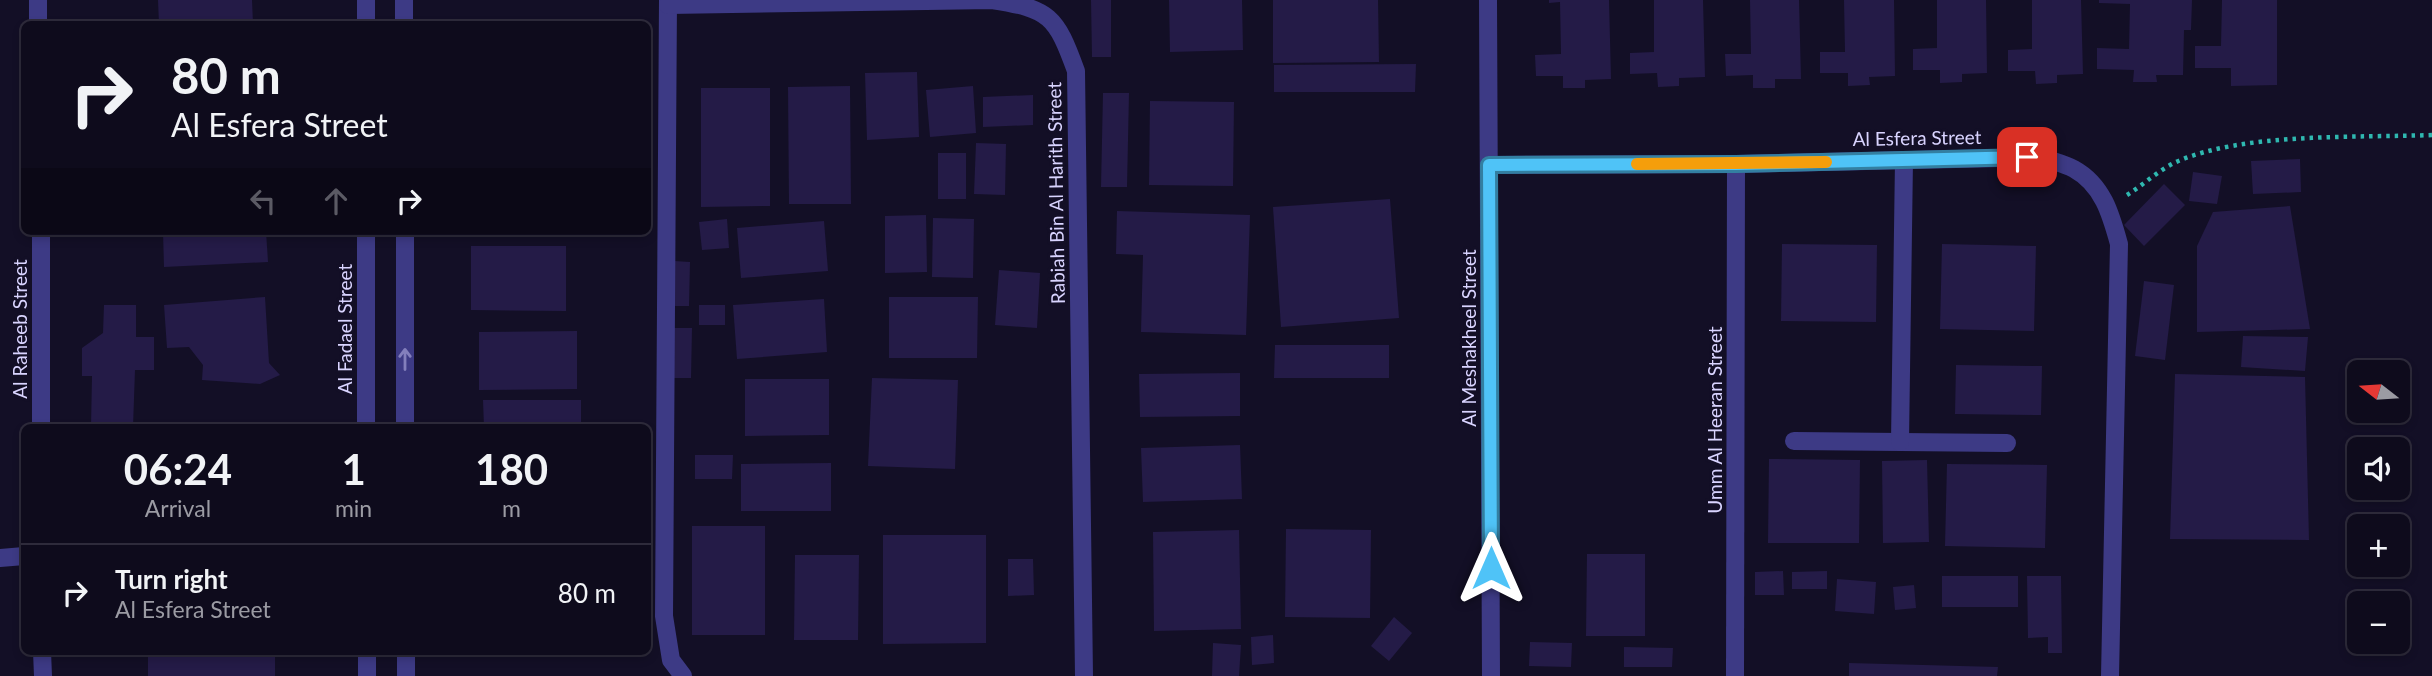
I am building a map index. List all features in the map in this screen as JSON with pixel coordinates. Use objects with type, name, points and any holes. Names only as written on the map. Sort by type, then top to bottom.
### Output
[{"type":"street","points":[[38,0],[38,21]]},
{"type":"street","points":[[366,0],[366,21]]},
{"type":"street","points":[[404,0],[404,21]]},
{"type":"street","name":"Rabiah Bin Al Harith Street","points":[[668,3],[992,0],[1020,5],[1046,15],[1064,38],[1076,71],[1084,676]]},
{"type":"street","name":"Al Meshakheel Street","points":[[1488,0],[1491,676]]},
{"type":"street","points":[[668,3],[664,616],[671,660],[684,676]]},
{"type":"street","name":"Al Esfera Street","points":[[1489,165],[1736,164],[2042,158],[2074,169],[2092,184],[2109,208],[2119,244],[2110,676]]},
{"type":"street","points":[[1900,442],[1904,160]]},
{"type":"street","name":"Umm Al Heeran Street","points":[[1735,676],[1736,164]]},
{"type":"street","name":"Al Raheeb Street","points":[[41,235],[41,424]]},
{"type":"street","name":"Al Fadael Street","points":[[366,235],[366,424]]},
{"type":"street","points":[[405,235],[405,424]]},
{"type":"street","points":[[1794,441],[2007,443]]},
{"type":"street","points":[[0,558],[21,556]]},
{"type":"street","points":[[43,655],[43,676]]},
{"type":"street","points":[[367,655],[367,676]]},
{"type":"street","points":[[406,655],[406,676]]},
{"type":"path","points":[[2109,208],[2175,162],[2221,148],[2281,140],[2432,135]]},
{"type":"building","points":[[158,0],[252,0],[253,21],[159,21]]},
{"type":"building","points":[[1091,0],[1111,0],[1111,57],[1092,57]]},
{"type":"building","points":[[1169,0],[1242,0],[1243,50],[1170,52]]},
{"type":"building","points":[[1273,0],[1378,0],[1379,62],[1273,63]]},
{"type":"building","points":[[1549,0],[1609,0],[1611,79],[1585,80],[1585,88],[1563,88],[1563,76],[1536,76],[1535,55],[1561,54],[1560,2],[1549,3]]},
{"type":"building","points":[[1654,0],[1703,0],[1705,77],[1679,78],[1679,86],[1658,87],[1657,73],[1630,74],[1630,53],[1654,52]]},
{"type":"building","points":[[1750,0],[1799,0],[1801,79],[1775,79],[1775,88],[1753,88],[1753,75],[1726,76],[1725,54],[1751,54]]},
{"type":"building","points":[[1844,0],[1894,0],[1895,76],[1869,77],[1870,85],[1848,86],[1848,73],[1820,73],[1820,52],[1845,52]]},
{"type":"building","points":[[1937,0],[1986,0],[1987,73],[1962,74],[1962,82],[1940,83],[1940,70],[1913,70],[1913,49],[1937,48]]},
{"type":"building","points":[[2032,0],[2081,0],[2083,74],[2057,75],[2057,83],[2036,84],[2035,71],[2008,71],[2008,50],[2032,49]]},
{"type":"building","points":[[2099,0],[2192,0],[2191,30],[2184,30],[2183,75],[2156,75],[2157,82],[2133,82],[2134,70],[2097,69],[2097,48],[2129,49],[2130,4],[2099,3]]},
{"type":"building","points":[[2222,0],[2277,0],[2277,85],[2231,86],[2231,68],[2195,68],[2195,46],[2221,46]]},
{"type":"building","points":[[1416,64],[1415,92],[1274,92],[1274,65]]},
{"type":"building","points":[[917,72],[919,137],[867,140],[865,73]]},
{"type":"building","points":[[850,86],[851,204],[789,204],[788,87]]},
{"type":"building","points":[[973,86],[976,133],[930,137],[926,90]]},
{"type":"building","points":[[701,88],[770,88],[770,206],[701,207]]},
{"type":"building","points":[[1103,93],[1129,93],[1127,187],[1101,187]]},
{"type":"building","points":[[1033,95],[1033,125],[983,127],[983,97]]},
{"type":"building","points":[[1150,101],[1234,102],[1233,186],[1149,185]]},
{"type":"building","points":[[976,143],[1006,144],[1005,195],[974,194]]},
{"type":"building","points":[[938,153],[966,153],[966,199],[938,199]]},
{"type":"building","points":[[2300,159],[2301,192],[2253,194],[2251,161]]},
{"type":"building","points":[[2193,172],[2222,176],[2217,204],[2189,201]]},
{"type":"building","points":[[2164,184],[2185,205],[2144,246],[2124,225]]},
{"type":"building","points":[[1390,199],[1399,318],[1281,327],[1273,207]]},
{"type":"building","points":[[2290,206],[2310,329],[2197,332],[2197,246],[2213,212]]},
{"type":"building","points":[[1117,211],[1250,215],[1246,335],[1141,332],[1143,255],[1116,254]]},
{"type":"building","points":[[926,215],[927,272],[885,273],[885,216]]},
{"type":"building","points":[[933,218],[974,219],[973,278],[932,277]]},
{"type":"building","points":[[727,219],[729,248],[702,250],[699,222]]},
{"type":"building","points":[[824,221],[828,271],[741,278],[737,228]]},
{"type":"building","points":[[163,235],[266,235],[268,262],[164,267]]},
{"type":"building","points":[[1782,244],[1877,245],[1876,322],[1781,321]]},
{"type":"building","points":[[1942,244],[2036,246],[2034,331],[1940,329]]},
{"type":"building","points":[[471,246],[566,246],[566,311],[471,310]]},
{"type":"building","points":[[674,261],[690,262],[689,306],[674,306]]},
{"type":"building","points":[[999,270],[1040,273],[1037,328],[995,325]]},
{"type":"building","points":[[2144,281],[2174,285],[2165,360],[2135,356]]},
{"type":"building","points":[[265,297],[269,363],[280,375],[260,384],[202,380],[203,365],[189,347],[167,348],[164,305]]},
{"type":"building","points":[[889,297],[978,297],[977,358],[889,358]]},
{"type":"building","points":[[824,299],[827,352],[737,359],[733,305]]},
{"type":"building","points":[[104,305],[136,305],[136,337],[154,337],[154,370],[135,370],[133,424],[91,424],[92,376],[82,376],[82,348],[103,333]]},
{"type":"building","points":[[699,305],[725,305],[725,325],[699,325]]},
{"type":"building","points":[[673,328],[692,328],[691,378],[671,378]]},
{"type":"building","points":[[577,331],[577,389],[479,390],[479,332]]},
{"type":"building","points":[[2243,336],[2308,337],[2305,371],[2241,367]]},
{"type":"building","points":[[1275,345],[1389,345],[1389,378],[1274,378]]},
{"type":"building","points":[[1956,365],[2042,366],[2041,415],[1955,414]]},
{"type":"building","points":[[1240,373],[1240,416],[1140,417],[1139,374]]},
{"type":"building","points":[[2175,374],[2305,377],[2309,540],[2170,539]]},
{"type":"building","points":[[872,378],[958,380],[955,469],[868,466]]},
{"type":"building","points":[[745,379],[829,379],[829,435],[745,436]]},
{"type":"building","points":[[483,400],[581,400],[581,424],[484,424]]},
{"type":"building","points":[[1240,445],[1242,499],[1143,502],[1141,448]]},
{"type":"building","points":[[695,455],[733,455],[732,479],[695,479]]},
{"type":"building","points":[[1769,459],[1860,460],[1859,543],[1768,543]]},
{"type":"building","points":[[1927,460],[1929,542],[1883,543],[1882,461]]},
{"type":"building","points":[[831,463],[831,511],[741,511],[741,464]]},
{"type":"building","points":[[1947,464],[2047,465],[2045,548],[1945,546]]},
{"type":"building","points":[[692,526],[765,526],[765,635],[692,635]]},
{"type":"building","points":[[1286,529],[1371,530],[1370,618],[1285,617]]},
{"type":"building","points":[[1239,530],[1241,629],[1154,631],[1153,532]]},
{"type":"building","points":[[883,535],[986,535],[986,643],[883,644]]},
{"type":"building","points":[[1587,554],[1645,554],[1645,636],[1586,636]]},
{"type":"building","points":[[795,555],[859,555],[858,640],[794,640]]},
{"type":"building","points":[[1008,559],[1033,559],[1034,595],[1008,596]]},
{"type":"building","points":[[1783,571],[1784,595],[1755,595],[1755,572]]},
{"type":"building","points":[[1827,571],[1827,589],[1792,589],[1792,572]]},
{"type":"building","points":[[1942,576],[2018,576],[2018,607],[1942,607]]},
{"type":"building","points":[[2027,576],[2061,576],[2062,653],[2048,653],[2048,637],[2028,638]]},
{"type":"building","points":[[1837,579],[1876,582],[1874,614],[1835,611]]},
{"type":"building","points":[[1914,585],[1916,608],[1895,610],[1893,587]]},
{"type":"building","points":[[1394,617],[1412,633],[1389,661],[1371,646]]},
{"type":"building","points":[[1273,635],[1274,663],[1252,665],[1251,637]]},
{"type":"building","points":[[1530,642],[1572,643],[1571,667],[1529,666]]},
{"type":"building","points":[[1213,643],[1241,645],[1239,676],[1212,676]]},
{"type":"building","points":[[1624,647],[1673,648],[1672,667],[1624,667]]},
{"type":"building","points":[[275,655],[275,676],[148,676],[148,656]]},
{"type":"building","points":[[1849,663],[1998,667],[1997,676],[1849,676]]},
{"type":"slow traffic","points":[[1637,164],[1826,162]]},
{"type":"route","points":[[1491,568],[1489,165],[1736,164],[2027,157]]}]
